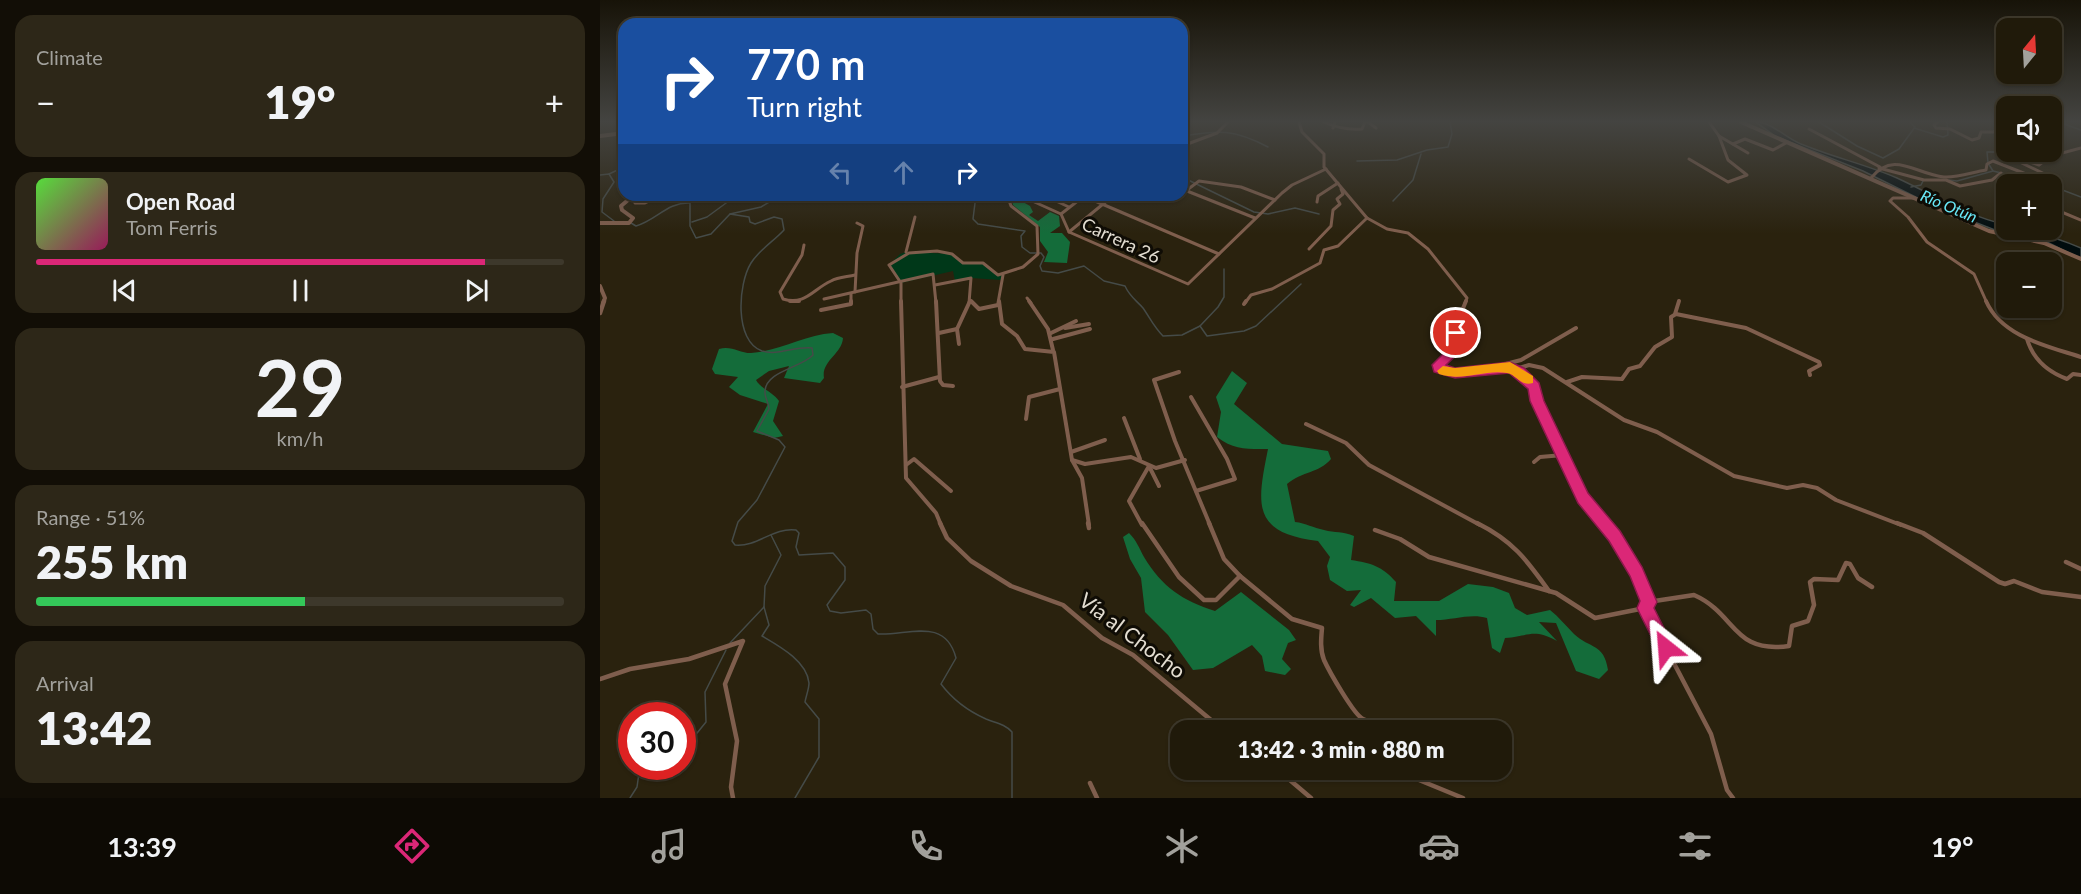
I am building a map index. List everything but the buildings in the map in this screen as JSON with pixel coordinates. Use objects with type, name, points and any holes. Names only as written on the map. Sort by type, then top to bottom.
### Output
[{"type":"street","points":[[1323,159],[1326,169],[1367,218],[1388,229],[1408,233],[1428,249],[1467,298],[1457,323],[1457,349],[1438,365],[1438,368],[1455,373],[1497,368],[1515,369],[1535,365],[1567,382],[1624,420],[1656,432],[1734,476],[1787,488],[1803,485],[1817,488],[1836,500],[1923,533],[1999,582],[2005,584],[2014,581],[2042,592],[2081,597]]},
{"type":"street","points":[[1689,159],[1728,182],[1747,175],[1728,159]]},
{"type":"street","points":[[1827,159],[1872,176],[1989,231],[2044,243],[2081,259]]},
{"type":"street","points":[[1866,159],[1880,167],[1924,180],[1947,181],[1968,186],[1996,177]]},
{"type":"street","points":[[1872,176],[1880,167],[1895,163],[1932,175],[1954,177],[1986,170],[1988,163],[1997,162],[2026,174],[2051,177],[2018,162]]},
{"type":"street","points":[[1099,201],[1219,254],[1292,185],[1326,169]]},
{"type":"street","points":[[1188,189],[1198,181],[1241,187],[1275,200]]},
{"type":"street","points":[[1317,202],[1319,195],[1340,185]]},
{"type":"street","points":[[1309,249],[1331,226],[1333,210],[1340,204],[1337,199],[1343,193],[1340,185]]},
{"type":"street","points":[[1188,190],[1255,218]]},
{"type":"street","points":[[1916,198],[1890,199],[1908,217],[1927,242],[1974,274],[1996,320],[2027,339],[2081,357]]},
{"type":"street","points":[[600,223],[629,223],[633,218],[622,210],[621,206],[627,201]]},
{"type":"street","points":[[634,201],[645,203],[649,201]]},
{"type":"street","points":[[951,491],[915,459],[905,465],[901,283],[889,265],[900,254],[906,252],[953,254],[960,262],[983,263],[996,274],[1003,275],[1029,263],[1038,254],[1036,226],[1011,206],[1009,201]]},
{"type":"street","name":"Carrera 26","points":[[1032,201],[1061,214],[1069,232],[1155,272],[1189,283],[1219,254]]},
{"type":"street","points":[[1056,201],[1069,207]]},
{"type":"street","points":[[1061,214],[1076,201]]},
{"type":"street","points":[[1069,232],[1106,201]]},
{"type":"street","points":[[2062,212],[2081,220]]},
{"type":"street","points":[[906,252],[915,217]]},
{"type":"street","points":[[1244,304],[1251,295],[1272,289],[1320,262],[1324,250],[1338,246],[1367,218]]},
{"type":"street","points":[[821,310],[851,304],[863,226],[857,223]]},
{"type":"street","points":[[804,245],[802,255],[780,292],[783,299],[795,302],[806,300],[830,281],[855,275]]},
{"type":"street","points":[[824,299],[933,274],[939,333],[939,377],[941,384],[953,386]]},
{"type":"street","points":[[1003,275],[998,305],[1002,324],[1017,336],[1025,349],[1053,350]]},
{"type":"street","points":[[935,285],[971,278],[970,300],[957,329],[959,344]]},
{"type":"street","points":[[600,286],[605,298],[600,313]]},
{"type":"street","points":[[1027,298],[1053,339],[1072,460],[1082,478],[1089,528]]},
{"type":"street","points":[[970,300],[979,309],[998,305]]},
{"type":"street","points":[[1676,315],[1674,312],[1679,301]]},
{"type":"street","points":[[1567,382],[1582,377],[1622,379],[1629,369],[1640,366],[1655,347],[1672,337],[1671,317],[1676,315],[1746,328],[1819,362],[1820,364],[1809,371],[1810,375]]},
{"type":"street","points":[[1051,333],[1076,321]]},
{"type":"street","points":[[1053,339],[1089,327],[1065,328]]},
{"type":"street","points":[[1497,368],[1521,360],[1576,328]]},
{"type":"street","points":[[939,333],[957,329]]},
{"type":"street","points":[[2027,339],[2030,348],[2046,367],[2063,378],[2081,375]]},
{"type":"street","points":[[1515,369],[1534,387],[1537,401],[1586,502],[1614,536],[1636,572],[1648,602],[1645,608]]},
{"type":"street","points":[[1179,372],[1154,380],[1175,441],[1185,460],[1224,560],[1292,619],[1322,628],[1321,646],[1324,660],[1358,716],[1365,720]]},
{"type":"street","points":[[902,387],[939,377]]},
{"type":"street","points":[[1026,419],[1029,397],[1060,389]]},
{"type":"street","points":[[1191,397],[1227,459],[1235,479],[1196,491]]},
{"type":"street","points":[[1124,418],[1140,460]]},
{"type":"street","points":[[1306,424],[1346,443],[1369,465],[1504,537],[1528,562],[1549,591]]},
{"type":"street","points":[[1071,452],[1105,440]]},
{"type":"street","points":[[1534,462],[1540,457],[1563,455]]},
{"type":"street","points":[[1072,460],[1085,464],[1126,457],[1140,460],[1149,466],[1163,467],[1185,460]]},
{"type":"street","name":"Vía al Chocho","points":[[905,465],[906,478],[936,513],[947,538],[971,561],[1011,586],[1063,605],[1102,638],[1119,645],[1141,661],[1211,720]]},
{"type":"street","points":[[1149,466],[1159,486]]},
{"type":"street","points":[[1149,466],[1129,501],[1148,530],[1156,549],[1175,574],[1200,598],[1209,602],[1215,601],[1240,576]]},
{"type":"street","points":[[1375,530],[1400,539],[1429,557],[1549,591],[1576,604],[1597,618],[1645,608]]},
{"type":"street","points":[[1648,602],[1694,595],[1720,611],[1736,634],[1745,641],[1755,645],[1782,648],[1789,646],[1792,641],[1792,626],[1808,621],[1814,605],[1810,582],[1814,579],[1838,580],[1845,562],[1851,564],[1858,578],[1872,587]]},
{"type":"street","points":[[2066,562],[2081,569]]},
{"type":"street","points":[[1645,608],[1711,734],[1727,790],[1733,798]]},
{"type":"street","points":[[600,679],[650,664],[689,659],[743,640],[725,684],[736,741],[731,788],[733,798]]},
{"type":"street","points":[[1290,780],[1311,798]]},
{"type":"street","points":[[1419,780],[1463,798]]},
{"type":"street","points":[[1090,783],[1097,798]]},
{"type":"green space","points":[[1012,201],[1021,201],[1030,206],[1033,212],[1029,215],[1038,221],[1050,212],[1059,216],[1060,226],[1050,233],[1062,233],[1070,242],[1067,263],[1044,262],[1048,252],[1040,241],[1040,227],[1013,205]]},
{"type":"green space","points":[[906,252],[953,254],[960,262],[983,263],[996,274],[1003,275],[1001,280],[971,278],[955,281],[953,271],[901,283],[889,265],[900,254]]},
{"type":"green space","points":[[833,333],[843,338],[842,344],[828,362],[824,378],[820,383],[784,378],[789,366],[769,371],[756,380],[779,401],[773,421],[783,436],[774,438],[753,432],[768,404],[740,395],[729,387],[738,377],[715,374],[712,369],[719,349],[762,352],[822,334]]},
{"type":"green space","points":[[1232,371],[1247,383],[1234,404],[1282,444],[1328,451],[1331,459],[1326,464],[1287,484],[1295,522],[1354,536],[1351,560],[1376,566],[1386,572],[1396,582],[1394,601],[1439,601],[1468,584],[1493,587],[1509,593],[1515,608],[1527,615],[1550,610],[1580,639],[1600,651],[1608,670],[1599,679],[1576,671],[1556,623],[1539,622],[1557,641],[1537,634],[1505,638],[1500,653],[1492,648],[1487,618],[1468,616],[1436,620],[1436,636],[1416,616],[1395,618],[1371,598],[1354,607],[1350,605],[1361,590],[1347,591],[1330,580],[1327,566],[1330,557],[1318,541],[1280,531],[1270,523],[1264,513],[1261,500],[1268,449],[1235,447],[1217,437],[1221,412],[1216,397]]},
{"type":"green space","points":[[1129,533],[1151,568],[1174,592],[1193,603],[1215,611],[1241,592],[1289,630],[1296,640],[1288,643],[1282,659],[1291,669],[1285,675],[1265,671],[1262,656],[1252,645],[1213,668],[1193,670],[1168,635],[1145,612],[1141,578],[1130,559],[1123,537]]},
{"type":"water","name":"Río Otún","points":[[1833,159],[1844,159],[1897,178],[1964,211],[1996,222],[1996,230],[1938,208],[1863,171]]},
{"type":"water","name":"Río Otún","points":[[2038,240],[2060,240],[2081,248],[2081,259]]},
{"type":"waterway","points":[[1357,161],[1399,159]]},
{"type":"waterway","points":[[1393,201],[1413,180],[1419,159]]},
{"type":"waterway","points":[[1988,159],[1993,171]]},
{"type":"waterway","points":[[609,174],[618,170]]},
{"type":"waterway","points":[[1949,180],[1957,181],[1993,171]]},
{"type":"waterway","points":[[1993,171],[2005,174]]},
{"type":"waterway","points":[[600,175],[609,174]]},
{"type":"waterway","points":[[609,174],[614,182],[603,199],[602,212],[614,221]]},
{"type":"waterway","points":[[1188,180],[1254,212],[1268,214],[1295,208],[1319,214]]},
{"type":"waterway","points":[[1911,187],[1921,185],[1923,181]]},
{"type":"waterway","points":[[2062,190],[2081,197]]},
{"type":"waterway","points":[[692,222],[707,217],[729,201]]},
{"type":"waterway","points":[[730,214],[761,207],[771,201]]},
{"type":"waterway","points":[[975,201],[973,219],[978,224],[1025,231],[1021,236],[1022,247],[1030,253],[1041,253],[1044,257],[1040,266],[1042,271],[1058,273],[1084,266],[1104,281],[1125,286],[1163,336],[1182,335],[1200,326]]},
{"type":"waterway","points":[[631,223],[636,226],[675,205],[690,203],[690,226],[696,238],[711,234],[730,214]]},
{"type":"waterway","points":[[730,214],[749,217],[750,222],[755,224],[774,217],[782,219],[784,230],[758,254],[747,272],[741,297],[741,311],[747,336],[753,345],[762,351],[812,348],[813,355],[777,374],[767,384],[765,393],[769,409],[757,431],[779,440],[785,447],[757,500],[738,522],[732,541],[735,545],[743,545],[780,531],[796,530],[799,533],[796,547],[799,555],[833,553],[845,567],[845,580],[827,605],[830,611],[841,613],[866,610],[871,614],[873,629],[878,634],[924,631],[934,632],[943,637],[951,645],[956,658],[941,684],[967,709],[1003,725],[1012,732],[1012,798]]},
{"type":"waterway","points":[[1200,326],[1224,297],[1224,269]]},
{"type":"waterway","points":[[1200,326],[1207,336],[1244,331],[1256,326],[1301,284]]},
{"type":"waterway","points":[[764,607],[765,586],[781,555],[771,535]]},
{"type":"waterway","points":[[730,643],[764,607]]},
{"type":"waterway","points":[[764,607],[769,625],[762,636],[791,655],[803,668],[809,683],[805,702],[819,719],[819,757],[795,798]]},
{"type":"waterway","points":[[696,734],[706,722],[705,692],[726,650]]},
{"type":"waterway","points":[[630,798],[637,787],[638,780]]},
{"type":"slow traffic","points":[[1443,371],[1455,373],[1504,367],[1519,371],[1528,379]]},
{"type":"route","points":[[1456,333],[1457,349],[1438,365],[1438,368],[1455,373],[1504,367],[1519,371],[1531,382],[1537,401],[1583,498],[1614,536],[1636,572],[1648,602],[1645,608],[1666,648]]}]
